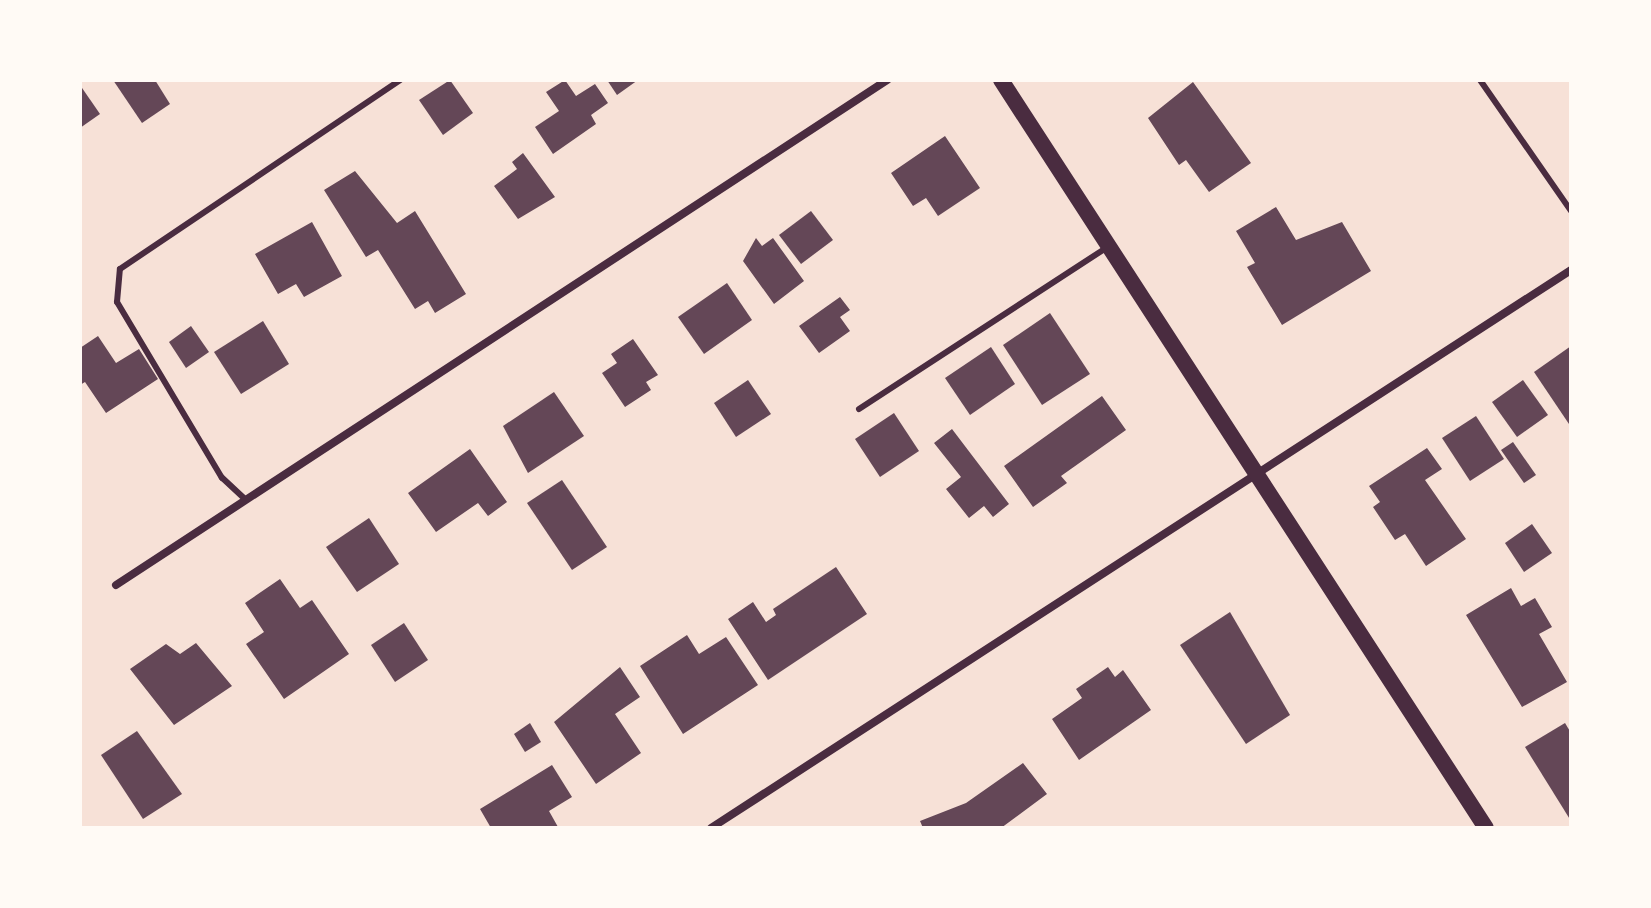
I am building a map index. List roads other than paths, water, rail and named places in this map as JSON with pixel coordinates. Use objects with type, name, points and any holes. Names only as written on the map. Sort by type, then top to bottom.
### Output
[{"type":"main road","points":[[1001,80],[1486,828]]},
{"type":"street","points":[[116,585],[887,80]]},
{"type":"street","points":[[711,828],[1259,477],[1571,270]]},
{"type":"lane","points":[[246,500],[222,478],[117,302],[120,269],[400,80]]},
{"type":"lane","points":[[1480,80],[1571,211]]},
{"type":"lane","points":[[859,409],[1109,246]]}]
